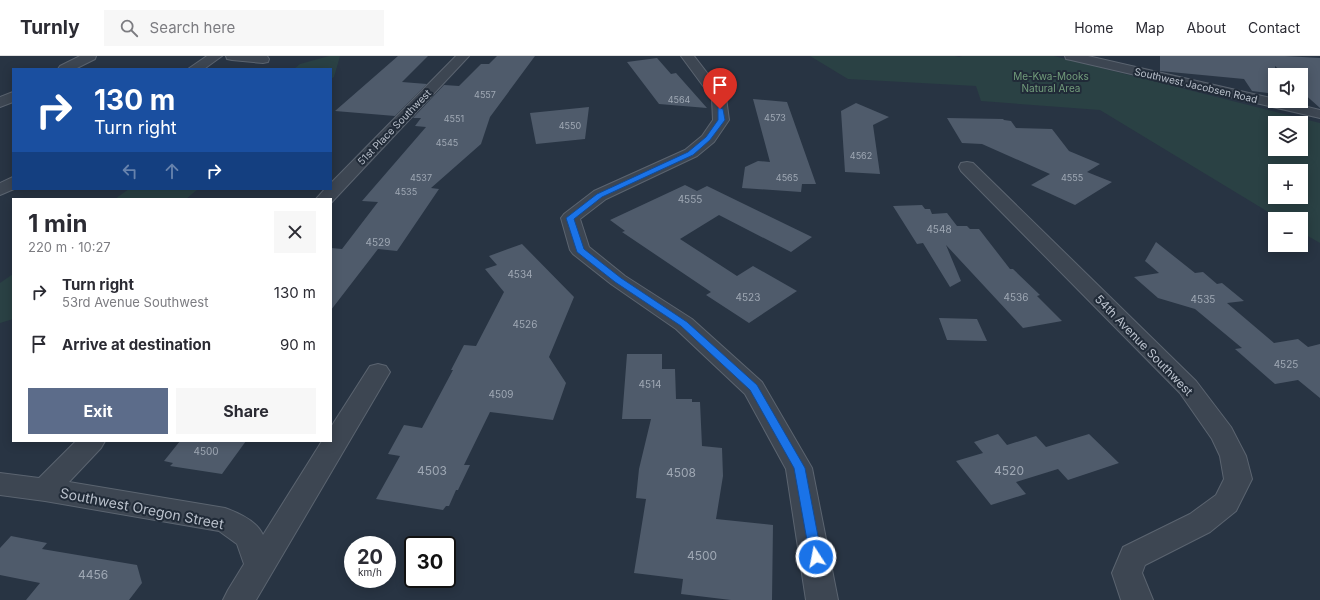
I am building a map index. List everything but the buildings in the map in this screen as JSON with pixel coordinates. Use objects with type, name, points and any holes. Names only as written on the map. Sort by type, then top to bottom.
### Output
[{"type":"street","points":[[67,68],[90,56]]},
{"type":"street","points":[[197,68],[216,56]]},
{"type":"street","points":[[232,56],[263,59]]},
{"type":"street","name":"51st Place Southwest","points":[[326,198],[463,56]]},
{"type":"street","points":[[687,56],[719,98],[721,120],[708,139],[691,153],[600,195],[570,218],[580,250],[618,280],[684,324],[754,388],[799,468],[822,600]]},
{"type":"street","name":"Southwest Jacobsen Road","points":[[1072,56],[1320,114]]},
{"type":"street","points":[[0,103],[12,97]]},
{"type":"street","name":"54th Avenue Southwest","points":[[967,167],[1188,387],[1222,434],[1233,456],[1238,479],[1226,503],[1200,523],[1133,556],[1127,573],[1137,600]]},
{"type":"street","points":[[0,190],[12,183]]},
{"type":"street","points":[[239,600],[378,372]]},
{"type":"street","points":[[45,490],[91,442]]},
{"type":"street","name":"Southwest Oregon Street","points":[[0,484],[225,520],[249,536],[260,566]]},
{"type":"green space","points":[[329,56],[340,56],[334,77],[332,78],[332,68],[295,68],[300,64]]},
{"type":"green space","name":"Me-Kwa-Mooks Natural Area","points":[[810,56],[1054,56],[1292,116],[1268,116],[1268,156],[1308,156],[1308,120],[1320,123],[1320,243],[1308,236],[1308,212],[1268,212],[1100,110],[981,101],[976,86],[848,79]]},
{"type":"green space","points":[[128,190],[197,190],[187,198],[116,198]]},
{"type":"green space","points":[[12,275],[12,319],[0,323],[0,283]]},
{"type":"route","points":[[720,109],[721,120],[708,139],[691,153],[600,195],[570,218],[580,250],[618,280],[684,324],[754,388],[799,468],[816,557]]}]
